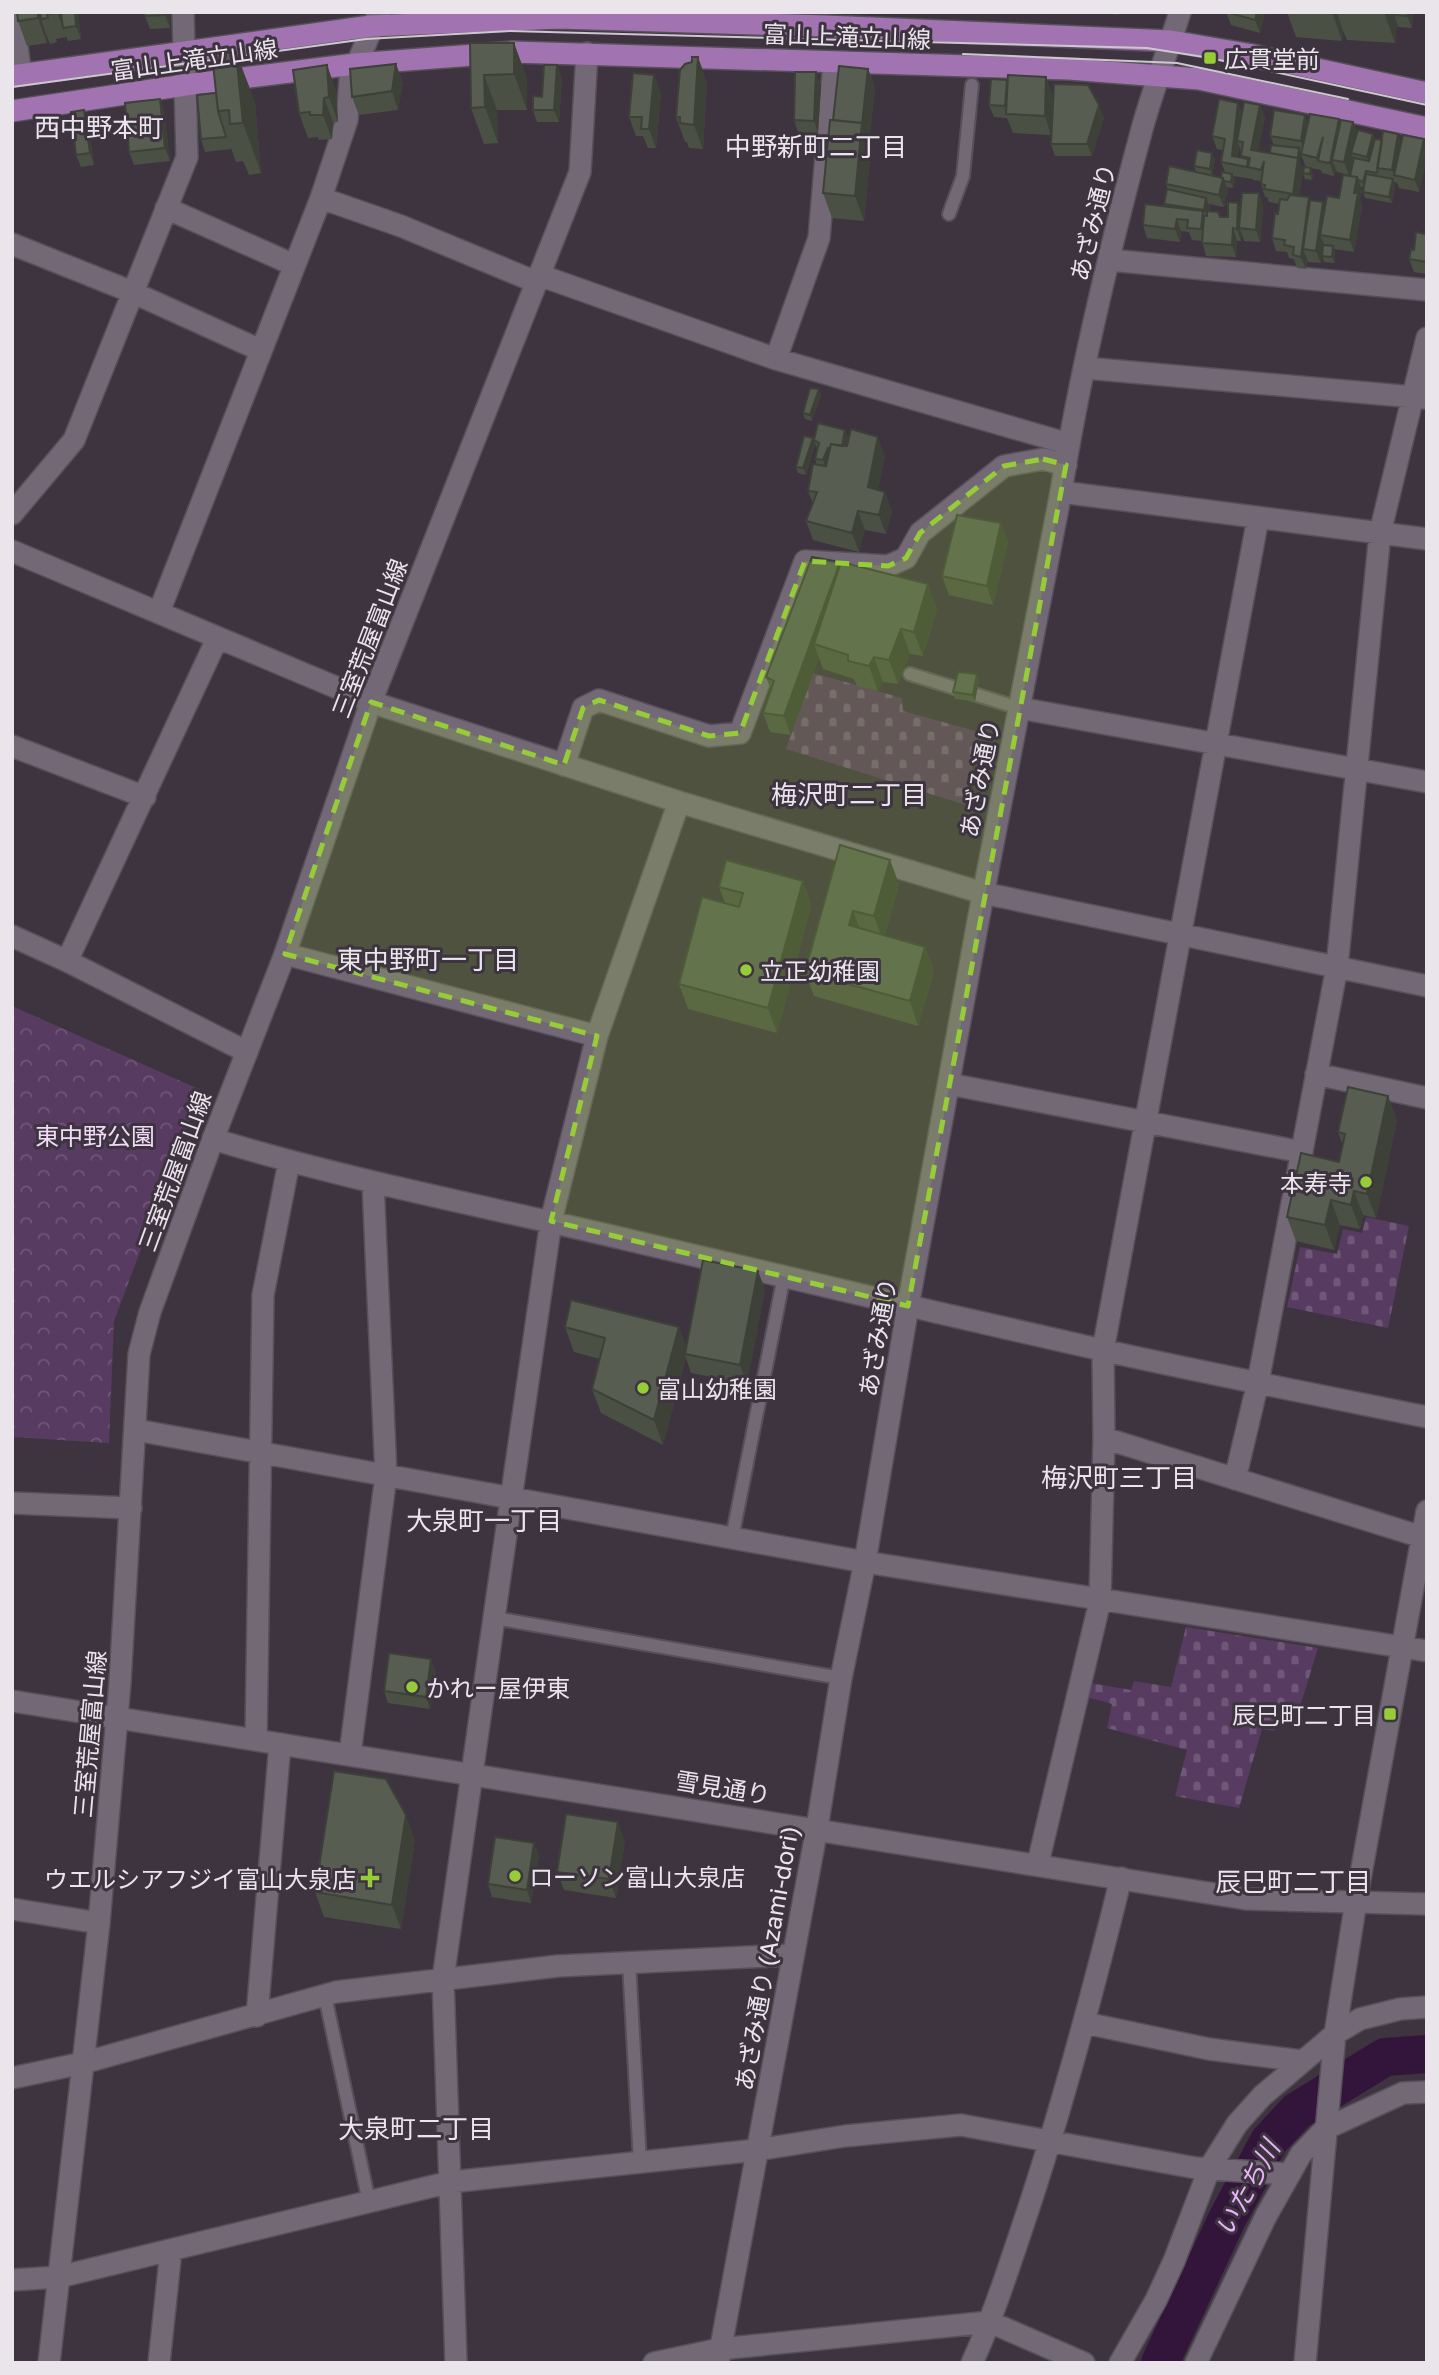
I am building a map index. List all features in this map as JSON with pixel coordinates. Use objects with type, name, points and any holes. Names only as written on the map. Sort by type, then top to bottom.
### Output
[{"type":"main road","name":"富山上滝立山線","points":[[16,75],[185,52],[375,19],[559,15],[825,19],[1171,41],[1253,55],[1427,93]]},
{"type":"main road","name":"富山上滝立山線","points":[[12,111],[185,85],[355,64],[513,52],[1160,74],[1199,79],[1427,128]]},
{"type":"street","points":[[12,12],[16,75]]},
{"type":"street","points":[[12,514],[74,440],[187,157],[183,12]]},
{"type":"street","name":"あざみ通り","points":[[865,1562],[908,1306],[983,893],[1067,454],[1109,260],[1143,126],[1180,12]]},
{"type":"street","points":[[159,612],[321,198],[347,120],[350,80],[375,19]]},
{"type":"street","name":"三室荒屋富山線","points":[[49,2363],[99,1923],[117,1717],[139,1354],[150,1312],[285,954],[371,702],[580,172],[587,53]]},
{"type":"street","points":[[776,359],[819,238],[834,62]]},
{"type":"street","points":[[321,198],[537,279],[1067,454]]},
{"type":"street","points":[[166,208],[294,265]]},
{"type":"street","points":[[12,244],[132,292],[260,350]]},
{"type":"street","points":[[1109,260],[1427,290]]},
{"type":"street","points":[[1235,1479],[1258,1382],[1337,967],[1380,533],[1420,397],[1427,338]]},
{"type":"street","points":[[1085,368],[1420,397]]},
{"type":"street","points":[[564,765],[583,708],[599,701],[709,736],[740,733],[805,561],[888,566],[906,558],[920,533],[1004,467],[1067,454]]},
{"type":"street","points":[[1061,492],[1427,540]]},
{"type":"street","points":[[1038,1863],[1100,1601],[1103,1350],[1258,518]]},
{"type":"street","points":[[12,551],[371,702],[679,802],[983,893],[1427,986]]},
{"type":"street","points":[[67,961],[217,639]]},
{"type":"street","points":[[1019,708],[1427,782]]},
{"type":"street","points":[[12,746],[145,797]]},
{"type":"street","points":[[456,2363],[443,1979],[494,1618],[551,1221],[597,1036],[679,802]]},
{"type":"street","points":[[12,936],[247,1052]]},
{"type":"street","points":[[285,954],[597,1036]]},
{"type":"street","points":[[1316,1074],[1427,1098]]},
{"type":"street","points":[[949,1084],[1302,1152]]},
{"type":"street","points":[[213,1139],[373,1183],[551,1221],[908,1306],[1427,1418]]},
{"type":"street","points":[[256,1739],[263,1295],[289,1162]]},
{"type":"street","points":[[350,1754],[386,1475],[373,1183]]},
{"type":"street","points":[[136,1430],[865,1562],[1427,1651]]},
{"type":"street","points":[[1104,1438],[1422,1537]]},
{"type":"street","points":[[12,1503],[131,1508]]},
{"type":"street","points":[[1305,2363],[1335,2034],[1356,1901],[1427,1511]]},
{"type":"street","name":"あざみ通り (Azami-dori)","points":[[719,2356],[817,1828],[841,1678],[865,1562]]},
{"type":"street","name":"雪見通り","points":[[12,1700],[1038,1863],[1247,1899],[1427,1904]]},
{"type":"street","points":[[257,2016],[280,1744]]},
{"type":"street","points":[[972,2363],[990,2322],[1051,2142],[1085,2023],[1121,1878]]},
{"type":"street","points":[[12,1909],[99,1923]]},
{"type":"street","points":[[12,2078],[83,2063],[325,1996],[558,1966],[793,1955]]},
{"type":"street","points":[[1120,2363],[1156,2300],[1174,2261],[1210,2168],[1237,2124],[1262,2096],[1335,2034],[1360,2019],[1427,2007]]},
{"type":"street","points":[[1085,2023],[1209,2049],[1301,2061]]},
{"type":"street","points":[[1196,2363],[1285,2174],[1301,2154],[1325,2129],[1403,2093],[1427,2092]]},
{"type":"street","points":[[12,2280],[59,2277],[450,2182],[757,2150],[845,2136],[961,2125],[1196,2168],[1285,2174]]},
{"type":"street","points":[[159,2363],[171,2250]]},
{"type":"street","points":[[654,2363],[990,2322],[1084,2363]]},
{"type":"lane","points":[[949,214],[963,176],[972,85]]},
{"type":"lane","points":[[910,674],[1019,708]]},
{"type":"lane","points":[[732,1538],[785,1276]]},
{"type":"lane","points":[[494,1618],[841,1678]]},
{"type":"lane","points":[[629,1962],[640,2162]]},
{"type":"lane","points":[[325,1996],[369,2202]]},
{"type":"highlighted area","points":[[1043,459],[1066,465],[908,1306],[551,1221],[597,1036],[285,954],[371,702],[564,765],[583,708],[599,700],[709,736],[740,733],[805,561],[888,566],[906,558],[920,533],[1004,466]]},
{"type":"green space","points":[[813,673],[902,698],[903,711],[979,732],[966,805],[786,749]]},
{"type":"green space","name":"東中野公園","points":[[12,1006],[201,1090],[114,1321],[109,1443],[12,1437]]},
{"type":"green space","points":[[1366,1217],[1409,1226],[1388,1328],[1287,1307],[1300,1247],[1337,1254],[1343,1229],[1362,1233]]},
{"type":"green space","points":[[1186,1627],[1318,1648],[1300,1707],[1285,1702],[1274,1731],[1262,1729],[1239,1808],[1175,1796],[1187,1750],[1107,1728],[1112,1704],[1087,1697],[1090,1683],[1131,1690],[1134,1681],[1171,1687]]},
{"type":"building","points":[[17,12],[38,12],[38,18],[18,21]]},
{"type":"building","points":[[40,12],[57,13],[47,14],[48,18],[41,19]]},
{"type":"building","points":[[61,12],[75,12],[76,26],[63,28]]},
{"type":"building","points":[[145,12],[165,12],[165,15],[145,16]]},
{"type":"building","points":[[1226,12],[1257,12],[1255,20]]},
{"type":"building","points":[[1394,12],[1408,12],[1407,16],[1394,15]]},
{"type":"building","points":[[470,43],[514,43],[514,74],[484,75],[485,107],[471,108]]},
{"type":"building","points":[[236,52],[243,123],[230,124],[229,110],[218,111],[212,54]]},
{"type":"building","points":[[692,57],[698,57],[694,125],[680,123],[680,117],[676,117],[680,70],[685,64],[692,62]]},
{"type":"building","points":[[396,64],[392,91],[352,97],[350,69]]},
{"type":"building","points":[[327,65],[329,97],[324,98],[323,115],[299,113],[293,70]]},
{"type":"building","points":[[544,65],[557,65],[554,110],[533,110],[533,96],[542,97]]},
{"type":"building","points":[[839,66],[868,69],[862,124],[833,120]]},
{"type":"building","points":[[795,72],[816,72],[814,121],[794,120]]},
{"type":"building","points":[[633,73],[654,75],[649,129],[641,129],[642,117],[629,117]]},
{"type":"building","points":[[1008,75],[1046,77],[1045,116],[1006,114]]},
{"type":"building","points":[[991,79],[1007,80],[1005,106],[989,105]]},
{"type":"building","points":[[1054,84],[1088,85],[1099,105],[1087,144],[1051,144]]},
{"type":"building","points":[[216,93],[226,137],[201,139],[197,95]]},
{"type":"building","points":[[160,99],[165,148],[129,152],[125,103]]},
{"type":"building","points":[[1219,99],[1238,103],[1232,156],[1248,159],[1247,167],[1221,162],[1225,139],[1212,136]]},
{"type":"building","points":[[1244,102],[1260,105],[1251,150],[1298,158],[1293,194],[1264,189],[1265,185],[1261,184],[1264,161],[1261,170],[1248,167],[1250,158],[1241,156],[1243,142],[1237,141]]},
{"type":"building","points":[[84,110],[90,153],[76,155],[71,112]]},
{"type":"building","points":[[1274,110],[1305,115],[1301,141],[1270,136]]},
{"type":"building","points":[[1310,114],[1339,119],[1330,163],[1318,161],[1323,137],[1317,158],[1301,154]]},
{"type":"building","points":[[830,120],[862,123],[855,196],[823,193]]},
{"type":"building","points":[[1341,120],[1353,122],[1344,162],[1332,160]]},
{"type":"building","points":[[1358,130],[1373,134],[1367,157],[1351,153]]},
{"type":"building","points":[[1383,131],[1398,134],[1392,170],[1377,168]]},
{"type":"building","points":[[1403,135],[1424,139],[1415,180],[1394,175]]},
{"type":"building","points":[[1375,139],[1382,140],[1377,173],[1366,171],[1363,182],[1350,176],[1354,158],[1369,161]]},
{"type":"building","points":[[1271,145],[1299,148],[1298,158],[1270,153]]},
{"type":"building","points":[[1197,150],[1212,153],[1210,169],[1194,166]]},
{"type":"building","points":[[1169,166],[1223,178],[1219,195],[1166,184]]},
{"type":"building","points":[[1304,167],[1311,168],[1310,174],[1303,173]]},
{"type":"building","points":[[1222,172],[1232,174],[1231,182],[1224,181]]},
{"type":"building","points":[[1366,174],[1393,179],[1389,197],[1363,192]]},
{"type":"building","points":[[1343,175],[1357,177],[1354,193],[1358,193],[1350,240],[1320,235],[1327,196],[1339,198]]},
{"type":"building","points":[[1167,189],[1206,198],[1204,210],[1164,204]]},
{"type":"building","points":[[1242,193],[1259,193],[1256,230],[1239,228]]},
{"type":"building","points":[[1290,195],[1309,197],[1301,257],[1293,255],[1294,247],[1284,245],[1285,240],[1272,238],[1280,199],[1287,200]]},
{"type":"building","points":[[1310,200],[1323,202],[1316,251],[1303,249]]},
{"type":"building","points":[[1228,202],[1238,203],[1237,229],[1233,228],[1232,245],[1202,243],[1204,216],[1207,216],[1207,211],[1218,212],[1220,217],[1228,217]]},
{"type":"building","points":[[1145,204],[1203,211],[1201,229],[1187,228],[1188,220],[1177,219],[1175,229],[1143,225]]},
{"type":"building","points":[[1427,221],[1427,262],[1409,259],[1411,249],[1414,250],[1416,232],[1425,234]]},
{"type":"building","points":[[1323,245],[1333,246],[1332,257],[1322,256]]},
{"type":"building","points":[[810,388],[819,389],[810,415],[803,413]]},
{"type":"building","points":[[818,423],[845,430],[842,446],[831,444],[823,460],[815,459],[819,443],[814,440]]},
{"type":"building","points":[[851,429],[878,437],[868,487],[885,492],[879,515],[858,511],[852,533],[806,521],[817,492],[808,491],[813,464],[826,466],[831,444],[847,446]]},
{"type":"building","points":[[804,436],[813,438],[803,468],[796,467]]},
{"type":"building","points":[[957,515],[1001,523],[987,586],[942,576]]},
{"type":"building","points":[[812,557],[840,562],[784,716],[763,713],[774,681],[766,677]]},
{"type":"building","points":[[841,562],[928,584],[914,632],[901,629],[889,660],[874,657],[869,666],[848,661],[848,655],[814,644]]},
{"type":"building","points":[[958,672],[977,674],[973,695],[953,692]]},
{"type":"building","points":[[840,845],[890,860],[874,916],[853,911],[849,925],[925,947],[910,1001],[805,972]]},
{"type":"building","name":"立正幼稚園","points":[[726,860],[803,881],[768,1008],[679,984],[702,897],[739,907],[743,893],[719,887]]},
{"type":"building","points":[[1348,1087],[1388,1096],[1367,1194],[1354,1191],[1351,1205],[1331,1200],[1325,1225],[1287,1217],[1301,1153],[1339,1162],[1345,1134],[1338,1132]]},
{"type":"building","points":[[703,1260],[758,1271],[740,1365],[685,1354]]},
{"type":"building","points":[[571,1300],[679,1327],[654,1420],[592,1389],[605,1338],[565,1327]]},
{"type":"building","points":[[389,1653],[431,1659],[426,1697],[384,1691]]},
{"type":"building","name":"ウエルシアフジイ富山大泉店","points":[[334,1771],[386,1779],[406,1815],[392,1905],[315,1892]]},
{"type":"building","points":[[566,1814],[618,1822],[609,1879],[557,1872]]},
{"type":"building","name":"ローソン富山大泉店","points":[[495,1837],[534,1843],[527,1890],[488,1884]]},
{"type":"waterway","name":"いたち川","points":[[1160,2363],[1227,2219],[1269,2141],[1297,2111],[1385,2057],[1427,2054]]},
{"type":"tram line","points":[[12,87],[366,39],[510,31],[1147,48],[1210,58],[1427,105]]},
{"type":"tram line","points":[[963,54],[1177,63],[1348,99]]},
{"type":"place","name":"広貫堂前","points":[[1210,58]]},
{"type":"place","name":"立正幼稚園","points":[[746,970]]},
{"type":"place","name":"本寿寺","points":[[1366,1182]]},
{"type":"place","name":"富山幼稚園","points":[[643,1388]]},
{"type":"place","name":"かれー屋伊東","points":[[412,1687]]},
{"type":"place","name":"辰巳町二丁目","points":[[1390,1714]]},
{"type":"place","name":"ローソン富山大泉店","points":[[515,1876]]},
{"type":"place","name":"ウエルシアフジイ富山大泉店","points":[[370,1878]]},
{"type":"district","name":"西中野本町","points":[[99,127]]},
{"type":"district","name":"中野新町二丁目","points":[[816,146]]},
{"type":"district","name":"梅沢町二丁目","points":[[849,794]]},
{"type":"district","name":"東中野町一丁目","points":[[428,959]]},
{"type":"district","name":"梅沢町三丁目","points":[[1119,1477]]},
{"type":"district","name":"大泉町一丁目","points":[[484,1520]]},
{"type":"district","name":"辰巳町二丁目","points":[[1293,1881]]},
{"type":"district","name":"大泉町二丁目","points":[[416,2128]]}]
